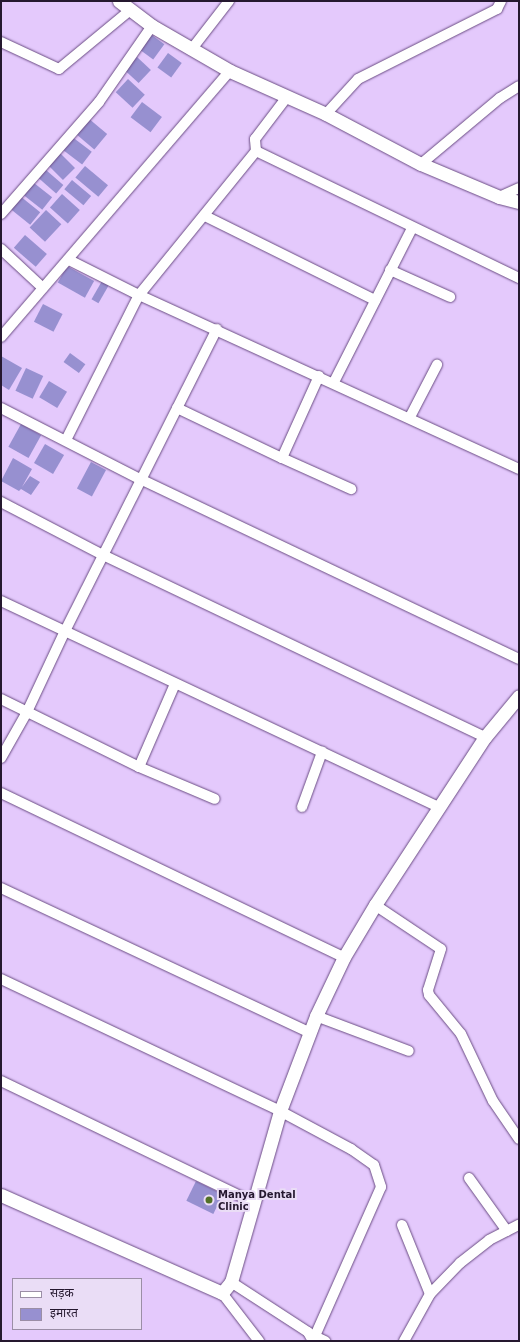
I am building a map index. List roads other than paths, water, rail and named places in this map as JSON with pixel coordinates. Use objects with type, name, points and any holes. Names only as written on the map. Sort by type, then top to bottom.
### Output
[{"type":"street","points":[[119,1],[130,11],[152,26],[191,50],[230,71],[326,114],[421,164],[499,197],[519,202]]},
{"type":"street","points":[[191,50],[229,1]]},
{"type":"street","points":[[326,114],[358,79],[497,9],[501,1]]},
{"type":"street","points":[[1,42],[59,69],[130,11]]},
{"type":"street","points":[[1,214],[99,102],[152,26]]},
{"type":"street","points":[[1,337],[42,288],[69,260],[230,71]]},
{"type":"street","points":[[421,164],[500,98],[519,86]]},
{"type":"street","points":[[66,440],[139,295],[205,216],[256,151],[255,139],[287,97]]},
{"type":"street","points":[[256,151],[412,228],[519,278]]},
{"type":"street","points":[[499,197],[519,188]]},
{"type":"street","points":[[205,216],[374,300]]},
{"type":"street","points":[[334,382],[374,300],[412,228]]},
{"type":"street","points":[[1,250],[42,288]]},
{"type":"street","points":[[69,260],[139,295],[334,382],[519,468]]},
{"type":"street","points":[[390,270],[450,297]]},
{"type":"street","points":[[1,758],[27,712],[65,631],[217,329]]},
{"type":"street","points":[[410,417],[437,365]]},
{"type":"street","points":[[282,458],[320,376]]},
{"type":"street","points":[[1,408],[142,480],[519,659]]},
{"type":"street","points":[[177,408],[351,489]]},
{"type":"street","points":[[1,502],[103,555],[485,737]]},
{"type":"street","points":[[1,600],[175,684],[438,807]]},
{"type":"street","points":[[139,767],[175,684]]},
{"type":"street","points":[[222,1293],[231,1282],[280,1111],[316,1016],[344,957],[375,905],[438,807],[485,737],[519,696]]},
{"type":"street","points":[[1,699],[139,767],[215,799]]},
{"type":"street","points":[[302,807],[322,752]]},
{"type":"street","points":[[1,793],[344,957]]},
{"type":"street","points":[[1,888],[310,1033]]},
{"type":"street","points":[[375,905],[441,948],[442,952],[428,990],[429,995],[461,1034],[493,1102],[519,1139]]},
{"type":"street","points":[[1,979],[280,1111],[367,1158],[374,1166],[381,1187],[313,1337]]},
{"type":"street","points":[[316,1016],[409,1051]]},
{"type":"street","points":[[1,1081],[254,1203]]},
{"type":"street","points":[[469,1178],[507,1231]]},
{"type":"street","points":[[1,1195],[222,1293],[259,1341]]},
{"type":"street","points":[[402,1225],[430,1294]]},
{"type":"street","points":[[404,1341],[430,1294],[460,1263],[489,1240],[519,1225]]},
{"type":"street","points":[[231,1282],[313,1337],[325,1341]]},
{"type":"place","name":"Manya Dental Clinic","points":[[209,1200]]}]
